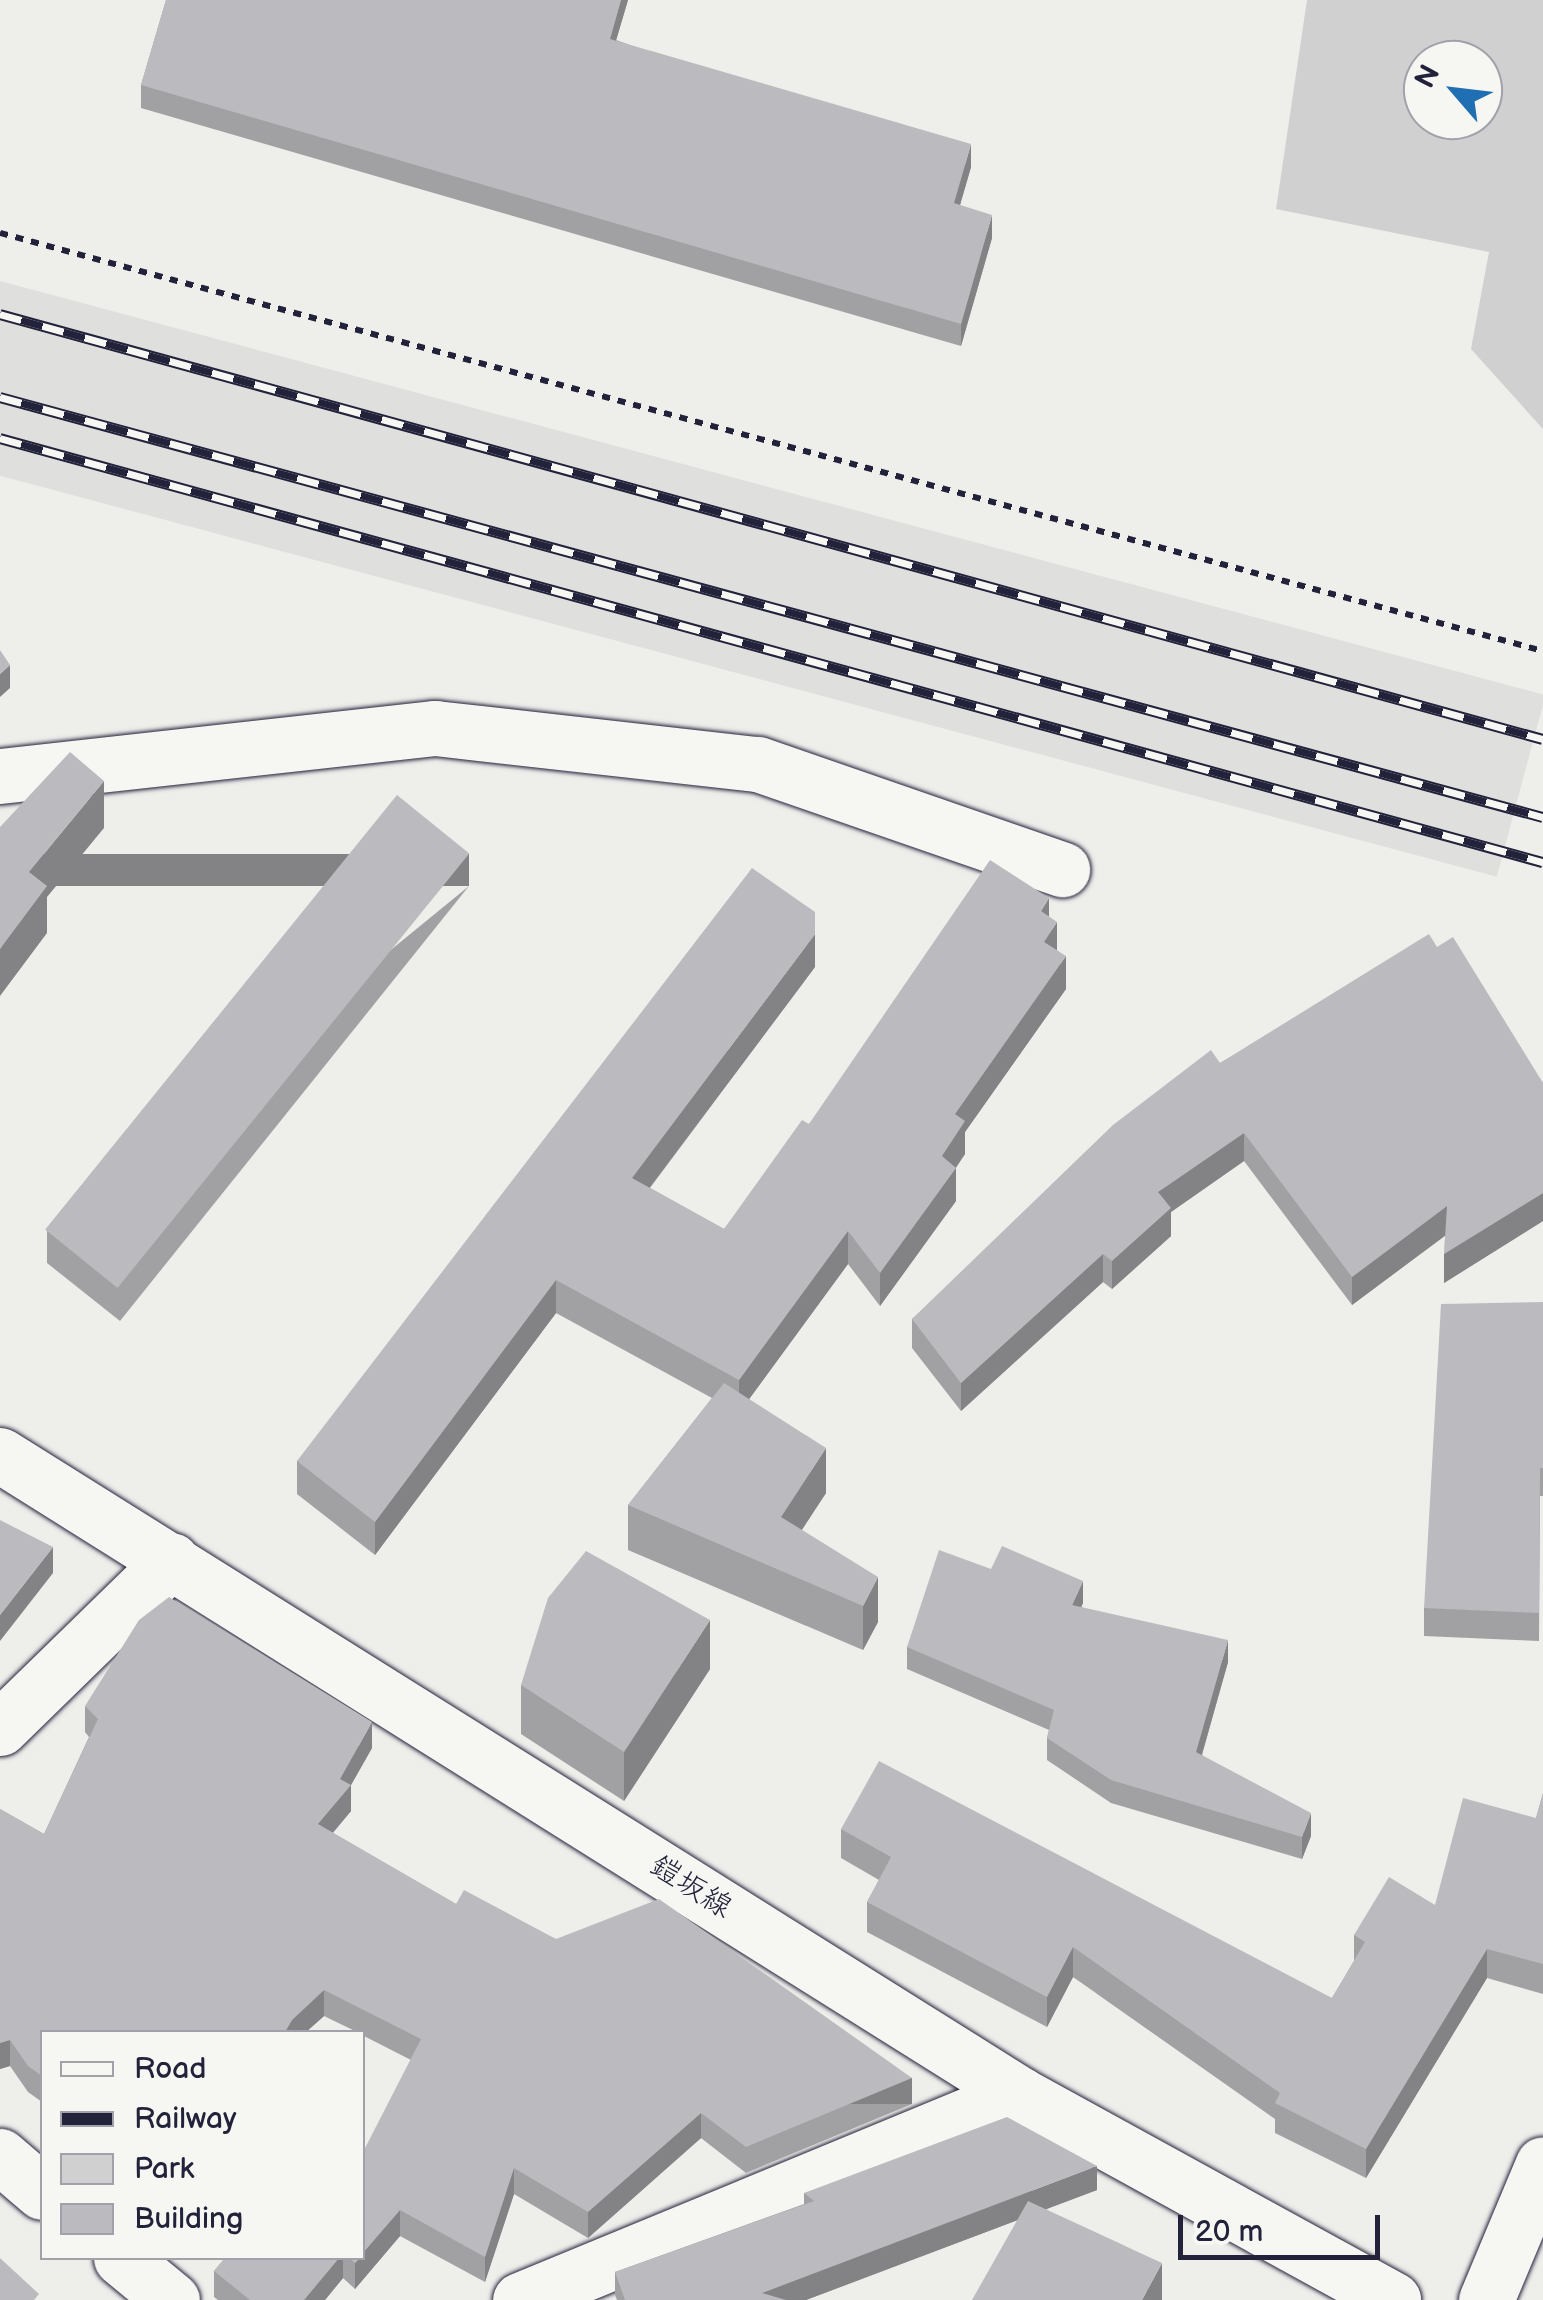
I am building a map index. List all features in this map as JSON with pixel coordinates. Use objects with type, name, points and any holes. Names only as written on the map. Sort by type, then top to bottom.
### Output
[{"type":"street","points":[[0,776],[435,728],[758,764],[1062,869]]},
{"type":"street","name":"鎧坂線","points":[[0,1455],[1019,2094],[1393,2300]]},
{"type":"street","points":[[0,1728],[172,1560]]},
{"type":"street","points":[[520,2300],[1019,2094]]},
{"type":"street","points":[[0,2156],[40,2190]]},
{"type":"street","points":[[1486,2300],[1543,2164]]},
{"type":"street","points":[[123,2260],[172,2300]]},
{"type":"path","points":[[0,233],[1543,651]]},
{"type":"shaded area","points":[[0,281],[1543,694],[1497,877],[0,476]]},
{"type":"green space","points":[[1307,0],[1543,0],[1543,429],[1471,349],[1489,252],[1276,209]]},
{"type":"building","points":[[166,0],[621,0],[610,39],[971,144],[954,203],[992,215],[961,324],[141,85]]},
{"type":"building","points":[[0,650],[10,665],[0,674]]},
{"type":"building","points":[[70,752],[104,781],[29,872],[47,886],[0,949],[0,827]]},
{"type":"building","points":[[397,795],[469,854],[117,1288],[45,1229]]},
{"type":"building","points":[[990,860],[1049,898],[1041,911],[1057,922],[1044,942],[1066,956],[955,1114],[965,1121],[942,1156],[956,1168],[880,1273],[848,1231],[739,1380],[556,1280],[375,1522],[297,1461],[752,868],[815,912],[815,934],[632,1178],[724,1229],[802,1120],[809,1124]]},
{"type":"building","points":[[1429,934],[1437,947],[1453,937],[1543,1083],[1543,1193],[1444,1254],[1447,1206],[1352,1277],[1244,1133],[1158,1192],[1171,1208],[1112,1261],[1103,1254],[961,1383],[912,1319],[1113,1125],[1211,1050],[1220,1063]]},
{"type":"building","points":[[1543,1302],[1539,1613],[1424,1608],[1441,1304]]},
{"type":"building","points":[[724,1383],[826,1448],[781,1517],[878,1577],[863,1606],[628,1505]]},
{"type":"building","points":[[0,1520],[53,1547],[0,1615]]},
{"type":"building","points":[[1002,1546],[1083,1581],[1072,1605],[1228,1640],[1196,1752],[1311,1813],[1302,1837],[1111,1780],[1047,1738],[1054,1710],[907,1647],[939,1550],[991,1569]]},
{"type":"building","points":[[586,1551],[710,1620],[624,1752],[521,1685],[548,1598]]},
{"type":"building","points":[[169,1597],[372,1722],[340,1779],[351,1785],[318,1824],[456,1904],[464,1890],[556,1939],[659,1899],[912,2078],[746,2147],[701,2113],[588,2212],[514,2168],[485,2257],[400,2210],[365,2251],[365,2148],[421,2039],[324,1990],[286,2030],[40,2030],[40,2075],[28,2066],[10,2040],[0,2043],[0,1809],[44,1834],[98,1719],[85,1706],[139,1620]]},
{"type":"building","points":[[879,1761],[1332,1998],[1365,1942],[1354,1935],[1389,1877],[1435,1905],[1463,1798],[1536,1818],[1543,1793],[1543,1964],[1487,1949],[1366,2149],[1275,2103],[1280,2093],[1073,1947],[1047,1997],[867,1902],[891,1857],[841,1829]]},
{"type":"building","points":[[1007,2117],[1097,2166],[762,2293],[786,2300],[625,2300],[615,2272],[814,2201],[804,2193]]},
{"type":"building","points":[[1028,2201],[1162,2263],[1142,2300],[972,2300]]},
{"type":"building","points":[[0,2258],[39,2294],[34,2300],[0,2300]]},
{"type":"building","points":[[223,2260],[337,2260],[304,2300],[250,2300],[214,2271]]},
{"type":"railway","points":[[0,314],[1543,739]]},
{"type":"railway","points":[[0,397],[1543,817]]},
{"type":"railway","points":[[0,438],[1543,862]]}]
